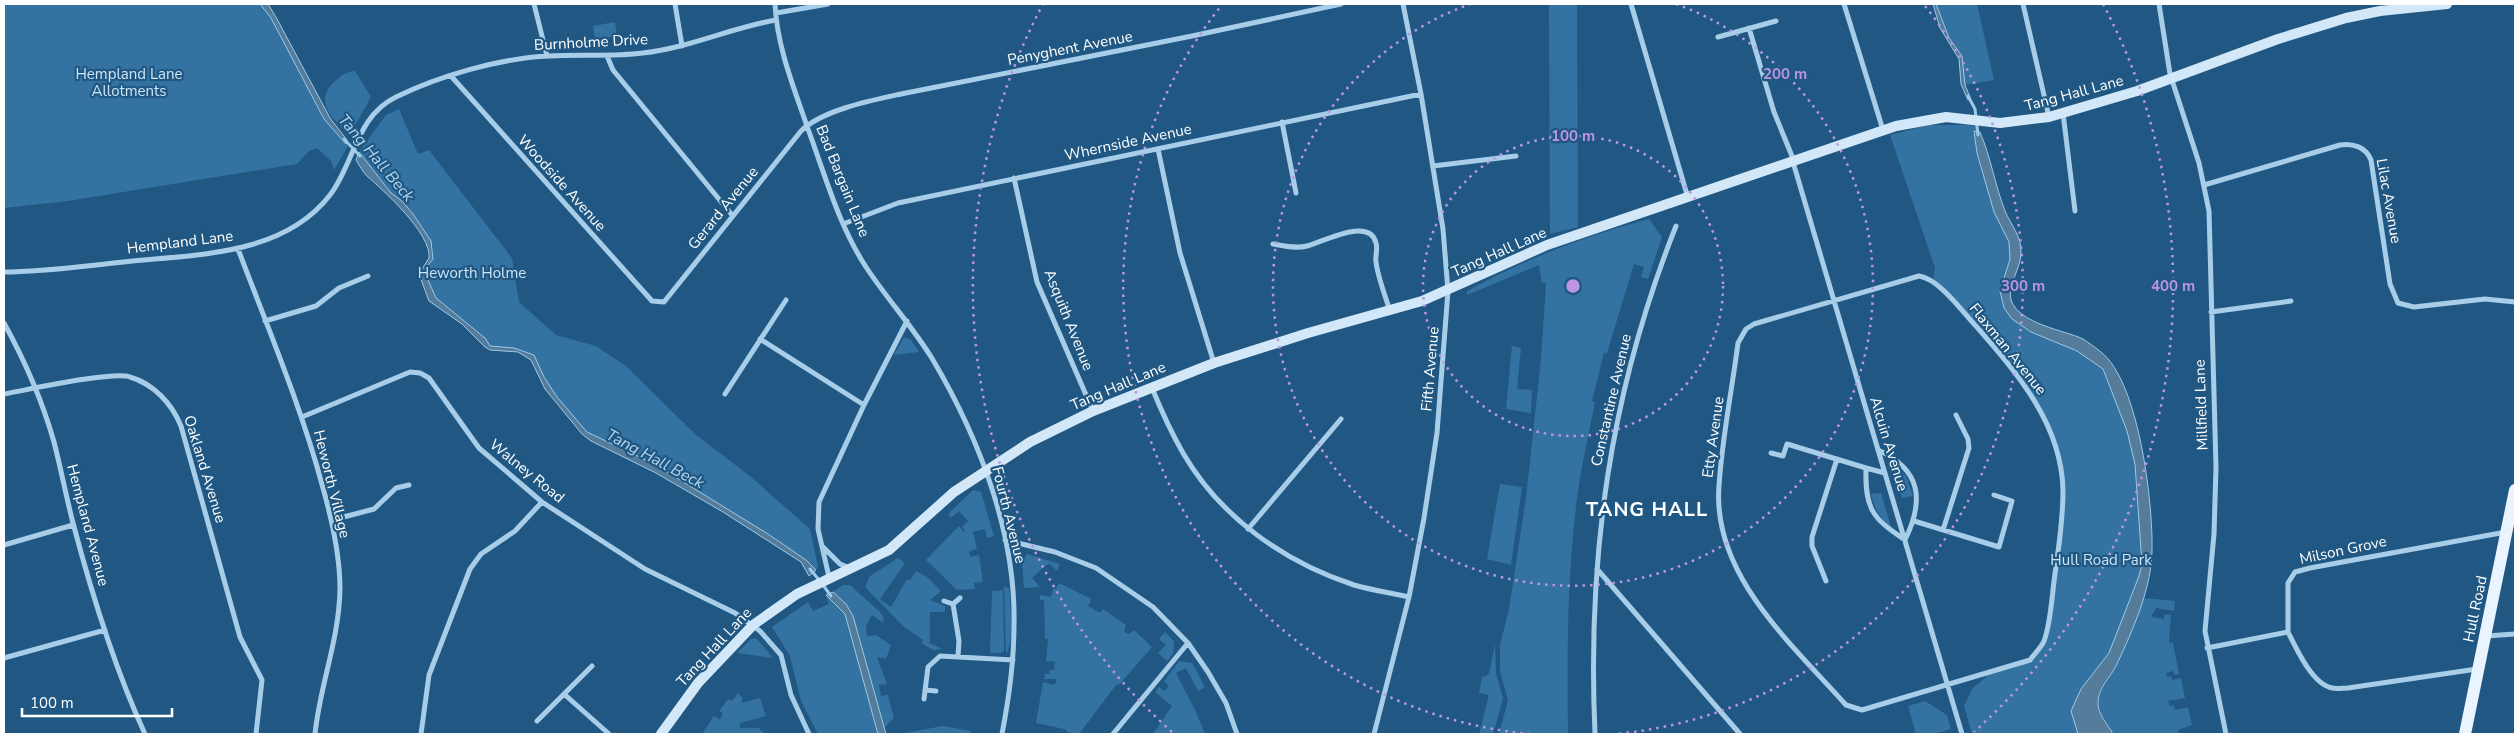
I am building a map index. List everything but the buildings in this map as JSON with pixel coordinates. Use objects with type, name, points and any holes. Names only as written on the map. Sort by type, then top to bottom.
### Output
[{"type":"main road","name":"Hull Road","points":[[2466,734],[2515,490]]},
{"type":"street","points":[[534,4],[547,56]]},
{"type":"street","points":[[675,4],[682,46]]},
{"type":"street","name":"Bad Bargain Lane","points":[[775,4],[776,20],[782,47],[807,125],[843,224],[866,266],[907,320]]},
{"type":"street","points":[[776,13],[828,4]]},
{"type":"street","name":"Penyghent Avenue","points":[[807,125],[856,106],[902,94],[1341,4]]},
{"type":"street","name":"Fifth Avenue","points":[[1374,734],[1409,597],[1437,433],[1448,291],[1443,229],[1422,94],[1403,4]]},
{"type":"street","points":[[1631,4],[1689,198]]},
{"type":"street","points":[[1844,4],[1883,130]]},
{"type":"street","points":[[2024,4],[2049,117]]},
{"type":"street","name":"Millfield Lane","points":[[2159,4],[2172,79],[2204,184],[2211,236],[2211,312],[2216,467],[2214,534],[2206,614],[2207,648],[2226,734]]},
{"type":"street","name":"Tang Hall Lane","points":[[662,734],[698,684],[753,625],[776,607],[829,577],[890,550],[954,492],[984,470],[1030,442],[1093,411],[1214,364],[1300,335],[1390,311],[1448,291],[1508,262],[1601,226],[1689,198],[1883,130],[1929,119],[1967,119],[2012,123],[2049,117],[2172,79],[2278,38],[2346,18],[2380,11],[2447,4]]},
{"type":"street","name":"Burnholme Drive","points":[[350,157],[368,120],[379,108],[392,99],[451,76],[547,56],[607,56],[643,53],[682,46],[745,26],[776,20]]},
{"type":"street","points":[[1718,37],[1776,21]]},
{"type":"street","name":"Alcuin Avenue","points":[[1749,28],[1774,112],[1793,161],[1962,734]]},
{"type":"street","points":[[607,56],[613,70],[732,215]]},
{"type":"street","name":"Woodside Avenue","points":[[451,76],[652,301],[657,303]]},
{"type":"street","name":"Whernside Avenue","points":[[843,224],[898,203],[1422,94]]},
{"type":"street","points":[[2063,113],[2075,211]]},
{"type":"street","points":[[1282,122],[1296,193]]},
{"type":"street","name":"Gerard Avenue","points":[[657,303],[664,302],[732,215],[807,125]]},
{"type":"street","name":"Lilac Avenue","points":[[2204,184],[2340,145],[2355,145],[2369,154],[2371,160],[2390,284],[2398,304],[2414,307],[2485,299],[2515,302]]},
{"type":"street","points":[[1158,149],[1180,253],[1214,364]]},
{"type":"street","points":[[1433,166],[1516,156]]},
{"type":"street","name":"Hempland Lane","points":[[4,272],[238,249],[287,230],[316,211],[331,194],[350,157]]},
{"type":"street","name":"Asquith Avenue","points":[[1014,178],[1037,282],[1093,411]]},
{"type":"street","name":"Constantine Avenue","points":[[1596,734],[1593,649],[1597,568],[1607,475],[1624,388],[1642,321],[1676,226]]},
{"type":"street","points":[[1273,244],[1306,246],[1350,232],[1366,231],[1373,236],[1376,243],[1376,262],[1390,311]]},
{"type":"street","points":[[1284,255],[1285,246]]},
{"type":"street","name":"Heworth Village","points":[[238,249],[302,417],[332,520],[340,587],[338,626],[317,714],[315,734]]},
{"type":"street","points":[[265,321],[316,306],[340,288],[368,276]]},
{"type":"street","name":"Flaxman Avenue","points":[[1834,302],[1919,276],[1933,280],[2006,362],[2028,391],[2050,428],[2058,452],[2063,490],[2060,537],[2044,642],[2030,660],[1947,686]]},
{"type":"street","points":[[725,394],[786,300]]},
{"type":"street","points":[[2211,312],[2291,301]]},
{"type":"street","name":"Etty Avenue","points":[[1834,302],[1754,324],[1746,329],[1738,343],[1718,487],[1721,522],[1730,555],[1754,600],[1846,706],[1862,710],[1876,708],[1947,686]]},
{"type":"street","points":[[829,577],[818,529],[819,502],[864,405],[907,320]]},
{"type":"street","name":"Fourth Avenue","points":[[907,320],[952,395],[984,470],[996,504],[1005,540],[1013,601],[1013,660],[1002,734]]},
{"type":"street","name":"Hempland Avenue","points":[[4,324],[36,389],[54,443],[73,525],[105,630],[126,693],[145,734]]},
{"type":"street","points":[[760,339],[864,405]]},
{"type":"street","name":"Walney Road","points":[[302,417],[410,372],[420,373],[429,378],[479,448],[542,502],[645,569],[735,613],[753,625],[781,655],[791,695],[809,734]]},
{"type":"street","name":"Oakland Avenue","points":[[4,394],[119,375],[140,381],[169,404],[181,426],[240,636],[262,680],[256,734]]},
{"type":"street","points":[[1151,388],[1183,454],[1203,482],[1248,530],[1291,559],[1320,572],[1355,585],[1409,597]]},
{"type":"street","points":[[1943,530],[1969,448],[1968,440],[1956,415]]},
{"type":"street","points":[[1248,530],[1341,418]]},
{"type":"street","points":[[1771,453],[1783,456],[1787,444],[1885,473]]},
{"type":"street","points":[[1866,468],[1866,491],[1872,510],[1880,524],[1905,540],[1914,521],[1918,496],[1912,479],[1901,464],[1878,450]]},
{"type":"street","points":[[1826,581],[1812,546],[1812,537],[1837,459]]},
{"type":"street","points":[[332,520],[374,509],[396,488],[410,484]]},
{"type":"street","points":[[1914,521],[1999,547],[2012,501],[1994,495]]},
{"type":"street","points":[[421,734],[429,675],[470,569],[481,554],[515,531],[542,502]]},
{"type":"street","points":[[4,545],[73,525]]},
{"type":"street","name":"Milson Grove","points":[[2288,632],[2288,583],[2295,572],[2508,532]]},
{"type":"street","points":[[1005,540],[1055,552],[1096,568],[1153,607],[1188,643],[1226,703],[1237,734]]},
{"type":"street","points":[[822,546],[840,564],[853,568]]},
{"type":"street","points":[[1597,568],[1740,734]]},
{"type":"street","points":[[953,604],[960,598]]},
{"type":"street","points":[[944,601],[953,604]]},
{"type":"street","points":[[953,604],[959,641],[958,656]]},
{"type":"street","points":[[4,658],[105,630]]},
{"type":"street","points":[[2207,648],[2288,632],[2302,659],[2316,678],[2330,688],[2348,688],[2457,670],[2480,669]]},
{"type":"street","points":[[2486,636],[2515,634]]},
{"type":"street","points":[[1113,734],[1188,643]]},
{"type":"street","points":[[924,699],[928,667],[932,661],[940,656],[1013,660]]},
{"type":"street","points":[[537,721],[592,666]]},
{"type":"street","points":[[925,690],[936,691]]},
{"type":"street","points":[[564,694],[609,734]]},
{"type":"green space","name":"Hempland Lane Allotments","points":[[4,4],[260,4],[271,18],[324,119],[348,146],[334,170],[331,161],[317,148],[309,151],[297,164],[68,201],[4,208]]},
{"type":"green space","points":[[1549,4],[1577,4],[1578,227],[1550,234]]},
{"type":"green space","points":[[1936,4],[1977,4],[1994,80],[1965,85],[1962,56],[1949,38]]},
{"type":"green space","points":[[615,22],[617,36],[595,39],[593,26]]},
{"type":"green space","points":[[355,71],[371,97],[349,136],[332,117],[325,103],[325,96],[328,89],[337,79],[346,73]]},
{"type":"green space","name":"Heworth Holme","points":[[399,109],[418,154],[429,150],[512,258],[519,302],[556,335],[596,346],[626,366],[695,434],[751,477],[810,529],[818,567],[816,570],[806,560],[768,534],[663,470],[586,432],[557,397],[544,377],[534,355],[514,348],[490,346],[485,338],[436,298],[424,271],[431,263],[433,252],[418,223],[410,209],[391,193],[359,152],[386,115]]},
{"type":"green space","name":"Hull Road Park","points":[[1929,125],[1968,125],[1979,127],[1978,136],[2014,241],[2005,297],[2010,309],[2108,366],[2132,431],[2146,562],[2114,657],[2083,696],[2088,734],[1972,734],[1964,706],[1973,688],[1993,671],[2030,660],[2044,642],[2063,490],[2050,428],[2007,362],[1933,281],[1935,268],[1890,135]]},
{"type":"green space","points":[[1649,219],[1662,237],[1648,279],[1641,277],[1644,267],[1634,264],[1607,353],[1604,353],[1592,401],[1595,402],[1579,487],[1571,558],[1569,587],[1568,734],[1499,734],[1508,700],[1500,671],[1500,645],[1509,609],[1526,498],[1541,359],[1546,283],[1542,283],[1539,265],[1467,295],[1467,291],[1512,268],[1556,249]]},
{"type":"green space","points":[[904,337],[911,340],[919,352],[894,355]]},
{"type":"green space","points":[[1512,346],[1521,348],[1517,389],[1532,390],[1531,413],[1506,409]]},
{"type":"green space","points":[[1890,461],[1906,476],[1913,496],[1902,498]]},
{"type":"green space","points":[[1500,484],[1522,487],[1511,565],[1487,559]]},
{"type":"green space","points":[[973,490],[981,492],[994,536],[987,538],[985,529],[973,532],[977,549],[969,551],[970,557],[979,555],[983,582],[974,583],[975,589],[957,590],[926,560],[959,526],[965,531],[962,527],[968,521],[959,511],[951,518],[948,514]]},
{"type":"green space","points":[[1881,493],[1891,527],[1878,513],[1872,499],[1871,494]]},
{"type":"green space","points":[[1027,554],[1060,564],[1057,571],[1050,564],[1045,566],[1032,578],[1040,587],[1024,588],[1022,561]]},
{"type":"green space","points":[[898,558],[905,563],[880,599],[891,607],[907,579],[910,580],[916,571],[927,577],[941,591],[930,600],[945,606],[945,612],[930,612],[930,642],[927,642],[943,649],[933,650],[921,643],[923,640],[903,626],[865,587],[870,576]]},
{"type":"green space","points":[[1059,583],[1091,599],[1088,606],[1100,613],[1103,609],[1126,625],[1124,632],[1129,634],[1134,630],[1152,647],[1120,684],[1116,685],[1079,734],[1071,734],[1064,729],[1036,723],[1043,682],[1052,685],[1056,683],[1056,679],[1044,679],[1045,674],[1049,674],[1050,670],[1054,670],[1055,662],[1046,661],[1048,639],[1045,639],[1044,600],[1040,600],[1040,595],[1051,597],[1054,588],[1056,589]]},
{"type":"green space","points":[[843,585],[850,585],[883,616],[884,623],[872,615],[866,626],[867,636],[876,635],[891,645],[886,659],[877,657],[887,684],[879,685],[881,696],[888,695],[894,718],[884,728],[853,616],[846,604],[833,592]]},
{"type":"green space","points":[[1004,586],[1009,588],[1011,622],[1009,648],[1006,654]]},
{"type":"green space","points":[[1003,590],[1004,651],[1001,653],[990,653],[992,591]]},
{"type":"green space","points":[[826,595],[845,614],[878,734],[818,734],[801,701],[790,656],[772,627],[808,602],[813,611],[829,604]]},
{"type":"green space","points":[[2143,598],[2175,601],[2174,611],[2156,608],[2151,617],[2164,619],[2165,614],[2171,615],[2169,642],[2173,643],[2179,674],[2174,675],[2173,671],[2166,673],[2167,677],[2171,676],[2172,680],[2181,678],[2185,698],[2168,701],[2170,706],[2174,705],[2175,710],[2188,707],[2192,725],[2178,730],[2179,734],[2113,734],[2099,711],[2098,697],[2116,666]]},
{"type":"green space","points":[[1165,632],[1174,641],[1173,654],[1167,661],[1158,653],[1166,645],[1159,639]]},
{"type":"green space","points":[[754,638],[757,639],[773,658],[737,653]]},
{"type":"green space","points":[[1495,644],[1496,673],[1503,699],[1493,734],[1479,734],[1489,695],[1479,693],[1482,677],[1489,674]]},
{"type":"green space","points":[[1179,661],[1192,663],[1205,687],[1198,691],[1186,668],[1176,673],[1205,734],[1153,734],[1172,706],[1155,692],[1159,687],[1165,691],[1169,686],[1164,681]]},
{"type":"green space","points":[[738,693],[742,697],[742,703],[760,698],[766,716],[740,723],[740,728],[759,728],[765,734],[702,734],[714,716],[720,720],[723,713],[719,711],[728,699],[732,701]]},
{"type":"green space","points":[[1925,701],[1947,715],[1951,729],[1934,734],[1916,734],[1908,706]]},
{"type":"green space","points":[[943,726],[971,731],[970,734],[950,734],[948,732],[947,734],[899,734]]},
{"type":"shaded area","points":[[260,4],[268,4],[330,118],[347,140],[346,144],[324,119],[271,18]]},
{"type":"shaded area","points":[[1933,4],[1936,4],[1949,38],[1962,56],[1965,85],[1970,97],[1968,100],[1961,84],[1959,59],[1940,28]]},
{"type":"shaded area","points":[[1974,131],[1980,132],[2005,211],[2020,242],[2021,253],[2011,289],[2011,300],[2023,315],[2032,321],[2083,339],[2101,352],[2114,367],[2125,389],[2141,444],[2150,503],[2152,529],[2151,564],[2145,593],[2135,623],[2117,664],[2102,688],[2098,699],[2100,712],[2113,734],[2078,734],[2071,711],[2081,689],[2109,653],[2139,576],[2142,564],[2135,464],[2127,431],[2103,369],[2077,351],[2031,332],[2012,319],[2004,308],[2000,291],[2010,259],[2009,242],[1994,212],[1977,153]]},
{"type":"shaded area","points":[[359,152],[391,193],[402,201],[413,214],[431,241],[433,259],[424,271],[436,298],[485,338],[490,346],[514,348],[534,355],[544,377],[557,397],[587,432],[654,464],[768,534],[806,560],[816,570],[809,576],[801,562],[723,512],[656,473],[591,441],[582,434],[545,389],[531,360],[518,352],[490,350],[462,324],[429,301],[419,274],[429,258],[428,248],[423,237],[405,213],[367,176],[356,160]]},
{"type":"shaded area","points":[[833,592],[846,604],[853,616],[886,734],[878,734],[845,614],[826,595]]},
{"type":"waterway","points":[[1968,96],[1975,109],[1978,135]]},
{"type":"waterway","name":"Tang Hall Beck","points":[[344,139],[360,156]]},
{"type":"waterway","name":"Tang Hall Beck","points":[[810,569],[819,580]]},
{"type":"waterway","name":"Tang Hall Beck","points":[[823,585],[831,596]]},
{"type":"district","name":"TANG HALL","points":[[1647,509]]}]
